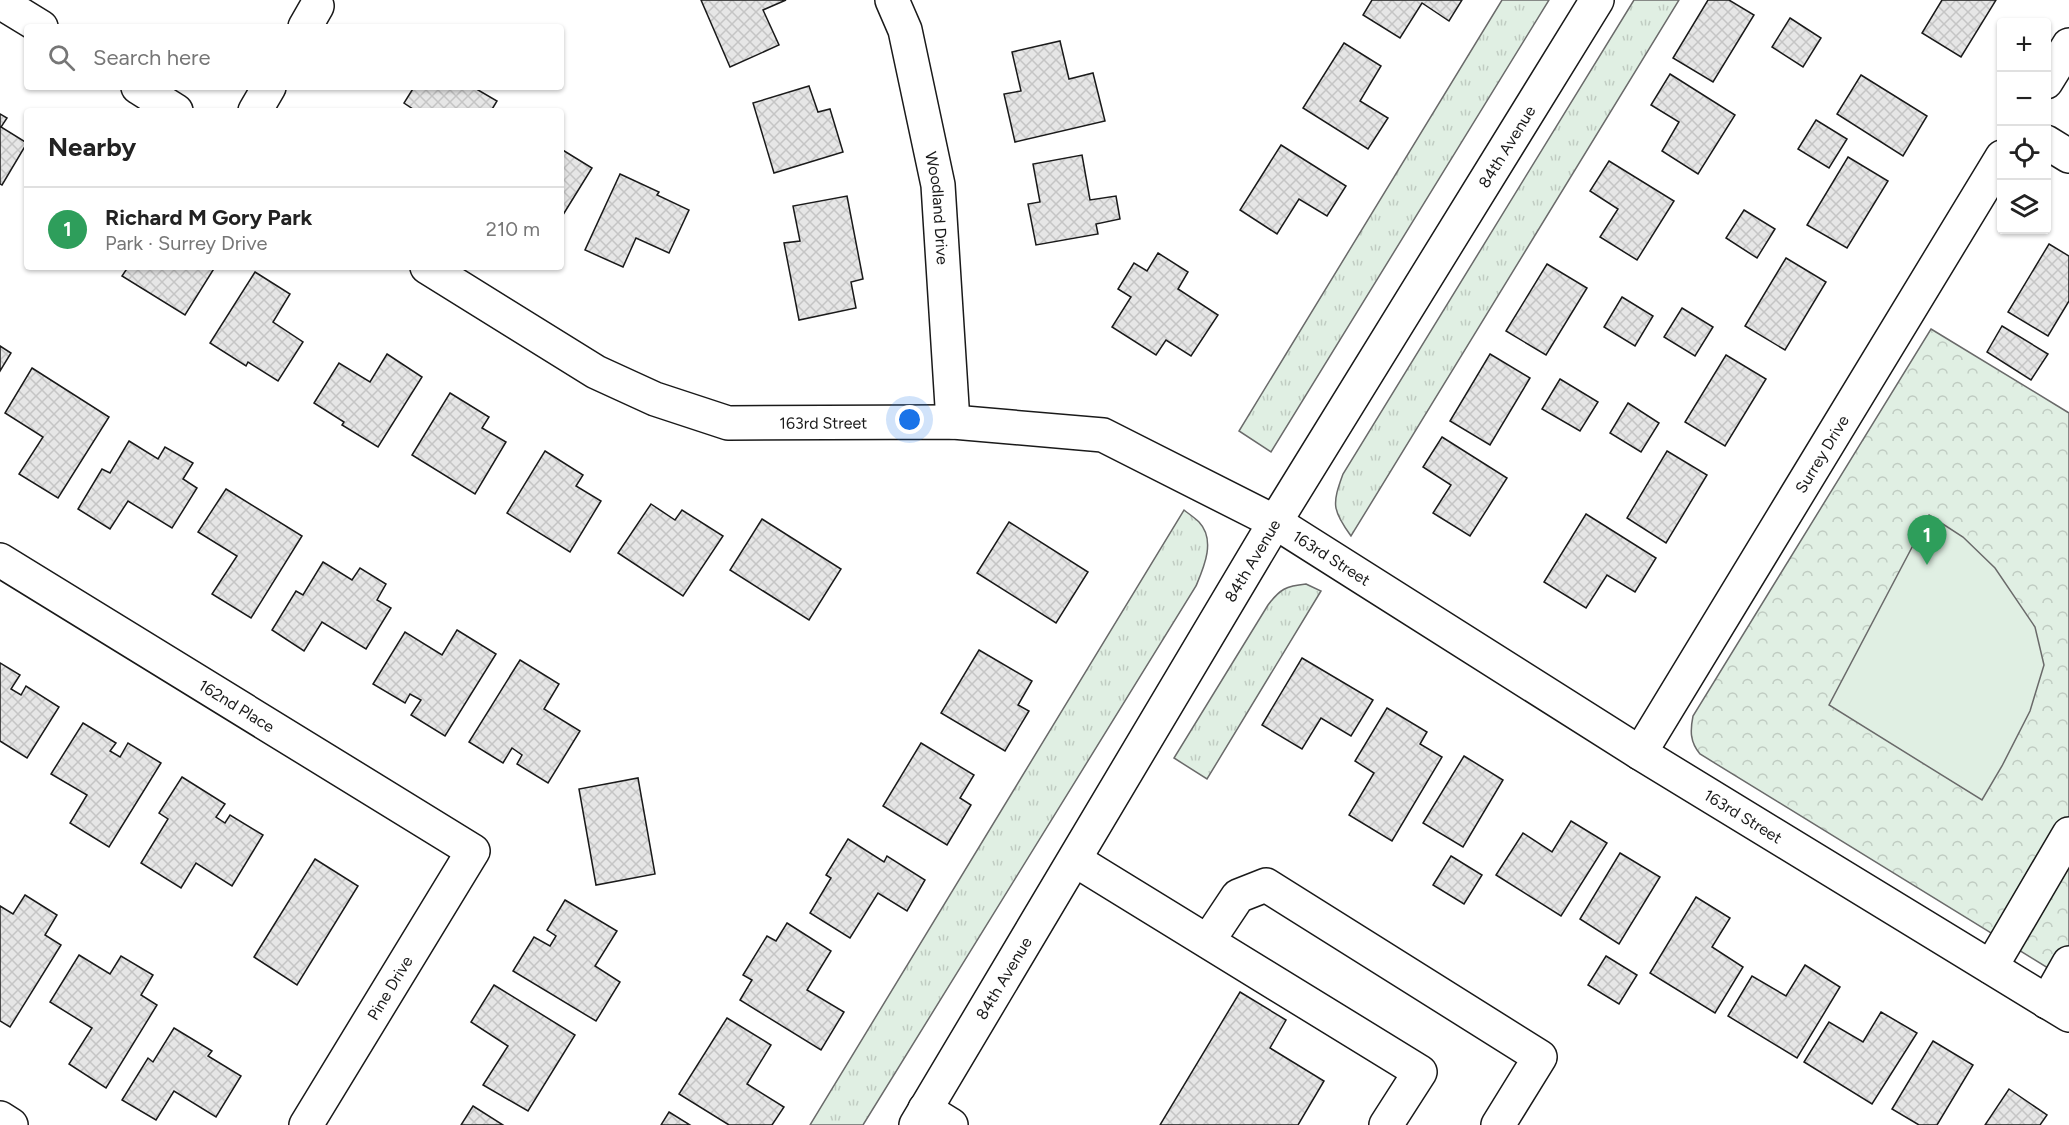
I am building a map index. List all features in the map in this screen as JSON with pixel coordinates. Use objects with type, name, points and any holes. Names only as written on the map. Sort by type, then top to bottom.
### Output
[{"type":"street","name":"Woodland Drive","points":[[892,0],[904,30],[938,185],[953,422]]},
{"type":"street","name":"84th Avenue","points":[[931,1120],[1075,860],[1275,522],[1597,0]]},
{"type":"street","points":[[0,2],[36,24]]},
{"type":"street","points":[[2051,74],[2069,45]]},
{"type":"street","points":[[143,90],[171,108]]},
{"type":"street","points":[[257,108],[267,90]]},
{"type":"street","points":[[2051,145],[2069,156]]},
{"type":"street","name":"Surrey Drive","points":[[1640,753],[1997,164]]},
{"type":"street","name":"163rd Street","points":[[432,270],[596,372],[655,399],[728,423],[953,422],[1103,435],[1275,522],[1640,753],[2058,1009]]},
{"type":"street","name":"162nd Place","points":[[0,560],[473,851]]},
{"type":"street","points":[[1991,968],[2069,834]]},
{"type":"street","name":"Pine Drive","points":[[306,1125],[473,851]]},
{"type":"street","points":[[1075,860],[1420,1072],[1386,1125]]},
{"type":"street","points":[[1209,941],[1238,896],[1266,885],[1540,1057],[1498,1125]]},
{"type":"street","points":[[2058,1009],[2069,963]]},
{"type":"street","points":[[0,1118],[11,1125]]},
{"type":"green space","points":[[1502,0],[1549,0],[1271,452],[1239,431]]},
{"type":"green space","points":[[1634,0],[1679,0],[1351,536],[1340,520],[1336,506],[1337,493],[1343,474]]},
{"type":"green space","points":[[1931,329],[2069,413],[2069,981],[1700,754],[1694,745],[1692,736],[1693,716]]},
{"type":"green space","points":[[1184,510],[1199,522],[1207,537],[1207,554],[1196,586],[863,1125],[810,1125]]},
{"type":"green space","points":[[1929,515],[1963,537],[1995,568],[2035,627],[2044,665],[2030,711],[1982,800],[1829,705]]},
{"type":"green space","points":[[1306,584],[1321,591],[1207,779],[1174,758],[1268,605],[1284,589]]},
{"type":"building","points":[[701,0],[786,0],[763,10],[779,45],[730,67]]},
{"type":"building","points":[[1372,0],[1462,0],[1449,21],[1422,3],[1400,38],[1363,15]]},
{"type":"building","points":[[1708,0],[1729,0],[1754,15],[1713,82],[1673,58]]},
{"type":"building","points":[[1942,0],[1996,0],[1961,57],[1922,33]]},
{"type":"building","points":[[1790,18],[1821,38],[1803,67],[1772,47]]},
{"type":"building","points":[[1060,41],[1069,79],[1093,73],[1105,121],[1015,142],[1004,94],[1021,91],[1012,52]]},
{"type":"building","points":[[1344,43],[1381,66],[1360,101],[1388,118],[1368,149],[1303,108]]},
{"type":"building","points":[[1670,74],[1735,115],[1698,174],[1662,151],[1679,122],[1651,105]]},
{"type":"building","points":[[1861,75],[1927,116],[1903,156],[1837,114]]},
{"type":"building","points":[[809,86],[818,112],[830,109],[843,152],[774,173],[753,103]]},
{"type":"building","points":[[412,90],[478,90],[497,101],[493,108],[412,108],[404,103]]},
{"type":"building","points":[[0,114],[7,118],[1,127],[24,141],[24,148],[2,185],[0,184]]},
{"type":"building","points":[[1816,120],[1847,139],[1829,168],[1798,149]]},
{"type":"building","points":[[1281,145],[1346,186],[1327,216],[1299,199],[1277,234],[1240,210]]},
{"type":"building","points":[[564,151],[592,168],[564,213]]},
{"type":"building","points":[[1082,155],[1090,200],[1116,196],[1120,219],[1096,224],[1098,234],[1036,245],[1028,204],[1040,202],[1033,164]]},
{"type":"building","points":[[1848,157],[1888,181],[1847,248],[1807,225]]},
{"type":"building","points":[[1609,161],[1674,201],[1637,260],[1600,237],[1618,209],[1590,191]]},
{"type":"building","points":[[620,174],[659,192],[657,195],[689,210],[669,253],[636,238],[623,267],[585,250]]},
{"type":"building","points":[[847,196],[863,279],[851,282],[856,308],[799,320],[784,243],[800,241],[793,206]]},
{"type":"building","points":[[1744,210],[1775,229],[1757,258],[1726,238]]},
{"type":"building","points":[[2049,244],[2069,256],[2069,301],[2048,336],[2008,312]]},
{"type":"building","points":[[1158,253],[1188,272],[1178,289],[1218,315],[1191,356],[1166,340],[1156,355],[1112,327],[1131,297],[1118,289],[1134,263],[1147,271]]},
{"type":"building","points":[[1786,258],[1826,282],[1785,350],[1745,326]]},
{"type":"building","points":[[1547,264],[1587,288],[1546,355],[1506,331]]},
{"type":"building","points":[[126,270],[213,270],[185,315],[122,276]]},
{"type":"building","points":[[255,272],[290,294],[273,322],[303,342],[278,381],[248,362],[246,366],[210,343]]},
{"type":"building","points":[[1622,297],[1653,316],[1635,346],[1604,327]]},
{"type":"building","points":[[1682,308],[1713,327],[1695,356],[1664,337]]},
{"type":"building","points":[[2002,326],[2048,354],[2031,380],[1987,352]]},
{"type":"building","points":[[0,346],[11,353],[0,371]]},
{"type":"building","points":[[387,354],[422,377],[378,447],[342,425],[344,422],[314,403],[339,363],[370,382]]},
{"type":"building","points":[[1490,354],[1530,378],[1490,445],[1450,421]]},
{"type":"building","points":[[1726,355],[1766,379],[1725,446],[1685,422]]},
{"type":"building","points":[[32,368],[109,417],[58,498],[19,474],[43,437],[5,413]]},
{"type":"building","points":[[1560,379],[1598,402],[1580,431],[1542,409]]},
{"type":"building","points":[[450,393],[489,417],[482,428],[506,442],[475,494],[412,455]]},
{"type":"building","points":[[1628,403],[1659,423],[1641,452],[1610,433]]},
{"type":"building","points":[[1442,437],[1507,478],[1470,536],[1433,513],[1451,485],[1423,467]]},
{"type":"building","points":[[129,441],[158,459],[165,447],[193,463],[183,479],[197,488],[172,528],[128,501],[110,529],[78,509],[102,469],[110,473]]},
{"type":"building","points":[[545,451],[583,475],[576,486],[601,501],[570,552],[507,513]]},
{"type":"building","points":[[1667,451],[1707,475],[1666,543],[1627,518]]},
{"type":"building","points":[[226,489],[302,536],[251,618],[212,594],[237,556],[198,532]]},
{"type":"building","points":[[651,504],[675,520],[682,510],[723,536],[683,596],[618,553]]},
{"type":"building","points":[[1586,514],[1656,558],[1635,592],[1607,575],[1586,608],[1544,582]]},
{"type":"building","points":[[762,519],[841,569],[809,620],[730,570]]},
{"type":"building","points":[[1009,522],[1088,572],[1056,623],[977,573]]},
{"type":"building","points":[[323,562],[352,580],[360,568],[386,584],[377,600],[391,608],[366,649],[322,622],[304,651],[272,630],[296,591],[303,595]]},
{"type":"building","points":[[457,630],[496,654],[445,736],[411,715],[421,700],[410,694],[405,703],[373,684],[405,632],[442,655]]},
{"type":"building","points":[[979,650],[1032,681],[1018,705],[1029,711],[1005,751],[941,713]]},
{"type":"building","points":[[1302,658],[1373,700],[1351,736],[1321,718],[1302,749],[1262,725]]},
{"type":"building","points":[[520,660],[559,684],[544,709],[580,731],[548,783],[517,764],[522,755],[512,748],[503,763],[469,742]]},
{"type":"building","points":[[0,663],[20,675],[11,689],[21,695],[26,686],[59,707],[27,758],[0,741]]},
{"type":"building","points":[[1387,708],[1427,732],[1420,744],[1442,757],[1392,841],[1349,815],[1374,773],[1355,761]]},
{"type":"building","points":[[83,723],[116,743],[110,751],[120,757],[128,743],[161,763],[109,847],[70,823],[87,795],[51,774]]},
{"type":"building","points":[[921,743],[974,775],[960,798],[971,805],[947,845],[883,806]]},
{"type":"building","points":[[1464,756],[1503,780],[1463,847],[1423,823]]},
{"type":"building","points":[[182,777],[225,804],[216,817],[225,823],[230,815],[263,835],[232,886],[196,863],[181,888],[141,863],[168,819],[159,813]]},
{"type":"building","points":[[638,778],[655,874],[596,885],[579,789]]},
{"type":"building","points":[[1571,821],[1607,843],[1561,916],[1496,875],[1523,833],[1552,852]]},
{"type":"building","points":[[848,839],[884,862],[887,856],[925,880],[907,911],[878,893],[850,938],[810,913],[831,878],[826,875]]},
{"type":"building","points":[[1620,853],[1660,877],[1619,944],[1580,919]]},
{"type":"building","points":[[1451,856],[1482,875],[1464,904],[1433,885]]},
{"type":"building","points":[[315,859],[358,886],[297,985],[254,957]]},
{"type":"building","points":[[25,895],[57,915],[45,935],[61,945],[10,1027],[0,1021],[0,906],[13,914]]},
{"type":"building","points":[[1696,897],[1730,918],[1712,947],[1743,967],[1715,1013],[1650,973]]},
{"type":"building","points":[[565,900],[617,931],[595,966],[620,982],[596,1021],[513,971],[534,937],[550,946],[556,936],[547,930]]},
{"type":"building","points":[[787,923],[831,951],[807,990],[844,1012],[821,1050],[740,1000],[752,980],[743,975],[767,936],[776,941]]},
{"type":"building","points":[[79,955],[110,974],[121,956],[153,975],[141,995],[157,1005],[106,1088],[69,1064],[92,1028],[50,1002]]},
{"type":"building","points":[[1606,956],[1637,975],[1619,1004],[1588,985]]},
{"type":"building","points":[[1805,965],[1840,987],[1797,1058],[1728,1016],[1752,976],[1786,996]]},
{"type":"building","points":[[494,985],[575,1035],[528,1111],[483,1085],[508,1046],[471,1022]]},
{"type":"building","points":[[1240,992],[1286,1020],[1270,1048],[1324,1081],[1298,1125],[1160,1125]]},
{"type":"building","points":[[1881,1012],[1917,1033],[1872,1104],[1804,1062],[1829,1022],[1863,1042]]},
{"type":"building","points":[[727,1018],[771,1045],[747,1084],[784,1107],[772,1125],[729,1125],[679,1094]]},
{"type":"building","points":[[174,1028],[212,1051],[208,1056],[241,1076],[216,1117],[174,1091],[156,1120],[122,1100],[148,1058],[153,1062]]},
{"type":"building","points":[[1933,1041],[1973,1065],[1937,1125],[1919,1125],[1892,1109]]},
{"type":"building","points":[[2009,1089],[2047,1115],[2040,1125],[1985,1125]]},
{"type":"building","points":[[473,1106],[503,1125],[461,1125]]},
{"type":"building","points":[[669,1112],[690,1125],[661,1125]]},
{"type":"place","name":"Richard M Gory Park","points":[[1927,565]]}]
